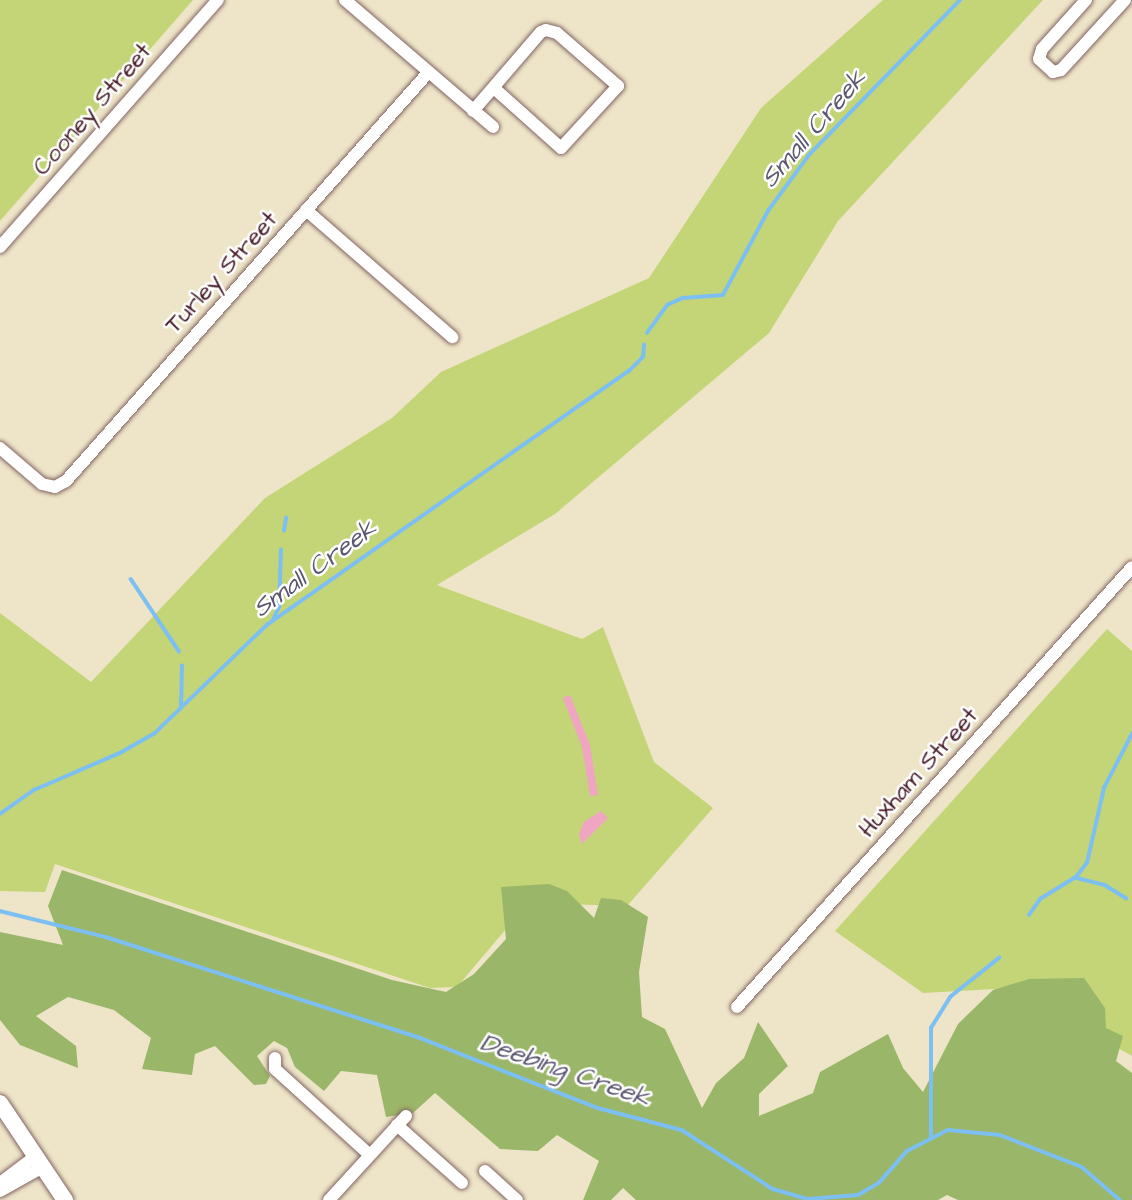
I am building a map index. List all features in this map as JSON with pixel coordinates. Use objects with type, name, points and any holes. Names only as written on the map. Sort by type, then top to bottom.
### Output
[{"type":"main road","points":[[0,1102],[37,1163],[65,1200]]},
{"type":"street","name":"Cooney Street","points":[[0,247],[218,0]]},
{"type":"street","points":[[1086,0],[1039,55],[1053,72],[1061,70],[1125,0]]},
{"type":"street","points":[[352,2],[427,74],[493,127]]},
{"type":"street","points":[[473,111],[546,30],[557,33],[618,86],[561,148],[494,88]]},
{"type":"street","name":"Turley Street","points":[[0,448],[42,484],[54,487],[66,481],[427,74]]},
{"type":"street","points":[[306,210],[452,337]]},
{"type":"street","name":"Huxham Street","points":[[737,1007],[1132,567]]},
{"type":"street","points":[[275,1058],[275,1069],[370,1155]]},
{"type":"street","points":[[329,1200],[402,1121],[462,1183]]},
{"type":"street","points":[[0,1183],[37,1163]]},
{"type":"street","points":[[0,1191],[37,1163]]},
{"type":"street","points":[[485,1171],[517,1200]]},
{"type":"green space","points":[[0,0],[193,0],[0,221]]},
{"type":"green space","points":[[883,0],[1043,0],[838,221],[769,333],[555,514],[437,585],[582,639],[603,627],[654,762],[713,808],[627,906],[528,903],[457,987],[430,988],[55,864],[45,892],[0,891],[0,613],[91,682],[265,498],[392,418],[441,372],[649,278],[761,108]]},
{"type":"green space","points":[[1107,629],[1132,651],[1132,1056],[1013,988],[923,993],[835,931]]},
{"type":"green space","points":[[62,870],[392,980],[446,992],[474,974],[506,939],[501,887],[549,884],[567,891],[594,918],[601,898],[621,900],[648,917],[639,972],[642,1017],[665,1029],[702,1108],[716,1083],[744,1058],[758,1022],[788,1066],[759,1094],[759,1116],[813,1093],[820,1072],[888,1034],[903,1068],[923,1092],[958,1024],[993,990],[1029,979],[1084,978],[1105,1008],[1106,1028],[1123,1036],[1116,1061],[1132,1073],[1132,1200],[958,1200],[947,1195],[938,1200],[636,1200],[623,1188],[611,1200],[583,1200],[599,1161],[557,1135],[538,1151],[500,1149],[435,1093],[413,1113],[386,1117],[377,1075],[341,1071],[324,1091],[295,1067],[287,1048],[274,1041],[257,1056],[270,1076],[266,1084],[254,1085],[215,1046],[195,1054],[192,1075],[142,1069],[151,1038],[114,1010],[68,997],[36,1016],[76,1046],[78,1068],[20,1045],[0,1020],[0,932],[63,945],[48,906]]},
{"type":"building","points":[[570,695],[590,745],[598,795],[590,796],[582,747],[563,698]]},
{"type":"building","points":[[601,811],[608,818],[582,844],[579,834],[584,822]]},
{"type":"waterway","name":"Small Creek","points":[[647,333],[667,305],[683,298],[723,295],[768,211],[809,155],[960,0]]},
{"type":"waterway","name":"Small Creek","points":[[0,814],[34,790],[120,753],[155,733],[267,625],[629,371],[643,357],[644,345]]},
{"type":"waterway","points":[[284,531],[286,518]]},
{"type":"waterway","points":[[273,620],[279,607],[281,550]]},
{"type":"waterway","points":[[131,579],[179,651]]},
{"type":"waterway","points":[[181,709],[182,666]]},
{"type":"waterway","points":[[1029,915],[1040,899],[1076,877],[1087,863],[1104,788],[1132,734]]},
{"type":"waterway","points":[[1077,878],[1105,885],[1126,898]]},
{"type":"waterway","name":"Deebing Creek","points":[[0,911],[106,937],[420,1038],[598,1108],[682,1130],[773,1189],[808,1199],[858,1195],[879,1183],[907,1151],[948,1130],[1000,1135],[1082,1167],[1120,1200]]},
{"type":"waterway","points":[[931,1138],[931,1028],[950,997],[999,958]]}]
